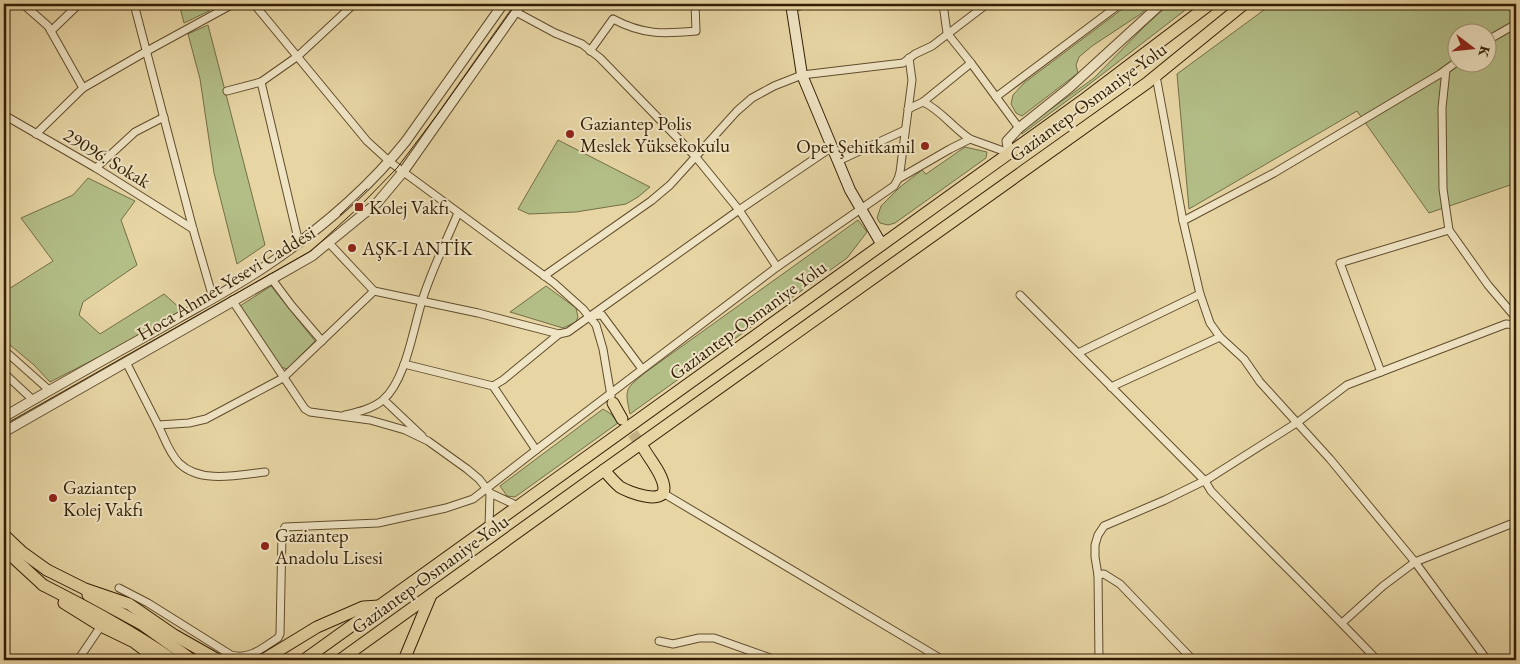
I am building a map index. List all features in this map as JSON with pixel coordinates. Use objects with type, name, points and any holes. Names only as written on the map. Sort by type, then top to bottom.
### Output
[{"type":"main road","name":"Gaziantep-Osmaniye Yolu","points":[[304,660],[1086,98],[1210,4]]},
{"type":"main road","name":"Gaziantep-Osmaniye Yolu","points":[[340,660],[1156,76],[1244,4]]},
{"type":"main road","points":[[791,5],[802,75],[850,190],[882,245]]},
{"type":"main road","points":[[612,398],[622,419]]},
{"type":"main road","points":[[604,470],[628,492],[655,497],[660,496],[663,493],[662,480],[644,449]]},
{"type":"main road","points":[[4,535],[22,552],[47,570],[84,593],[143,625],[192,660]]},
{"type":"main road","points":[[4,549],[56,598],[101,626],[134,642],[158,660]]},
{"type":"main road","points":[[47,570],[85,589],[129,604],[174,635],[218,660]]},
{"type":"main road","points":[[44,585],[127,629],[173,660]]},
{"type":"main road","points":[[404,660],[431,595]]},
{"type":"main road","points":[[263,660],[316,627],[363,607],[379,606]]},
{"type":"street","points":[[23,4],[48,26],[83,88]]},
{"type":"street","points":[[51,31],[79,4]]},
{"type":"street","points":[[134,4],[192,229],[213,298]]},
{"type":"street","points":[[36,134],[83,88],[233,4]]},
{"type":"street","points":[[254,4],[367,141],[390,162],[544,276],[583,309],[596,325],[603,349],[612,398]]},
{"type":"street","points":[[227,91],[261,82],[298,56],[354,4]]},
{"type":"street","name":"Hoca Ahmet Yesevi Caddesi","points":[[4,417],[265,267],[325,223],[390,162],[503,4]]},
{"type":"street","name":"Hoca Ahmet Yesevi Caddesi","points":[[4,432],[312,256],[377,203],[403,172],[521,4]]},
{"type":"street","points":[[590,51],[613,19],[644,32],[696,31],[695,4]]},
{"type":"street","points":[[791,5],[812,4]]},
{"type":"street","points":[[943,4],[947,33],[1019,128]]},
{"type":"street","points":[[544,276],[651,201],[670,185],[737,111],[752,98],[774,86],[802,75],[903,63],[932,46],[987,4]]},
{"type":"street","points":[[996,98],[1120,4]]},
{"type":"street","points":[[923,102],[933,106],[958,131],[970,139],[1010,153],[1008,141],[1019,128],[1069,88],[1161,4]]},
{"type":"street","points":[[516,12],[555,33],[582,44],[600,58],[695,156],[739,210],[776,267]]},
{"type":"street","points":[[1498,34],[1516,24]]},
{"type":"street","points":[[119,588],[148,603],[226,652],[236,656],[249,656],[278,638],[280,634],[282,534],[285,527],[378,523],[446,508],[473,499],[488,491],[536,450],[612,398],[642,369],[776,267],[894,186],[898,179],[912,80],[910,58]]},
{"type":"street","points":[[908,109],[923,102],[971,63]]},
{"type":"street","points":[[1183,221],[1274,173],[1446,70]]},
{"type":"street","points":[[1446,70],[1442,108],[1443,189],[1449,230],[1488,285],[1516,318]]},
{"type":"street","points":[[1156,76],[1183,221],[1200,294],[1210,323],[1220,337],[1244,359],[1260,382],[1330,459],[1415,562],[1487,660]]},
{"type":"street","points":[[261,82],[299,243]]},
{"type":"street","name":"29096. Sokak","points":[[4,115],[96,168],[192,229]]},
{"type":"street","points":[[96,168],[135,132],[164,117]]},
{"type":"street","points":[[838,161],[905,130]]},
{"type":"street","points":[[898,179],[950,148],[970,139]]},
{"type":"street","points":[[404,364],[492,386],[504,380],[559,334],[568,332],[739,210],[832,148]]},
{"type":"street","points":[[341,416],[366,410],[384,400],[392,389],[404,364],[422,300],[458,212]]},
{"type":"street","points":[[1381,372],[1340,262],[1449,230]]},
{"type":"street","points":[[328,242],[374,291],[422,300],[559,334]]},
{"type":"street","points":[[271,278],[322,341]]},
{"type":"street","points":[[158,425],[189,423],[206,419],[283,378],[374,291]]},
{"type":"street","points":[[1078,353],[1200,294]]},
{"type":"street","points":[[1020,295],[1205,481],[1211,490],[1377,660]]},
{"type":"street","points":[[232,300],[304,408],[310,412],[370,420],[405,430],[428,441]]},
{"type":"street","points":[[589,316],[602,315],[642,369]]},
{"type":"street","points":[[1099,660],[1098,575],[1095,544],[1104,526],[1205,481],[1298,422],[1347,385],[1506,324],[1516,325]]},
{"type":"street","points":[[1111,387],[1220,337]]},
{"type":"street","points":[[4,350],[49,390]]},
{"type":"street","points":[[126,362],[177,462],[198,474],[214,477],[265,472]]},
{"type":"street","points":[[4,373],[33,400]]},
{"type":"street","points":[[492,386],[536,450]]},
{"type":"street","points":[[384,400],[428,441],[467,469],[488,491],[518,506]]},
{"type":"street","points":[[488,491],[489,527]]},
{"type":"street","points":[[663,493],[943,660]]},
{"type":"street","points":[[1342,623],[1383,586],[1415,562],[1516,522]]},
{"type":"street","points":[[1098,575],[1104,574],[1120,584],[1193,660]]},
{"type":"street","points":[[78,660],[101,626]]},
{"type":"street","points":[[659,641],[673,644],[699,638],[714,638],[776,660]]},
{"type":"green space","points":[[179,4],[207,4],[209,11],[184,23]]},
{"type":"green space","points":[[1126,4],[1152,4],[1079,57],[1076,65],[1078,73],[1022,116],[1016,113],[1011,104],[1013,95],[1024,83],[1125,7]]},
{"type":"green space","points":[[1169,4],[1193,4],[1022,134],[1020,131],[1094,78]]},
{"type":"green space","points":[[1272,4],[1516,4],[1516,183],[1429,213],[1357,111],[1189,209],[1177,74]]},
{"type":"green space","points":[[208,25],[265,245],[237,264],[214,173],[200,79],[188,34]]},
{"type":"green space","points":[[558,140],[650,187],[626,204],[576,212],[529,214],[518,209]]},
{"type":"green space","points":[[965,147],[987,152],[986,158],[895,223],[888,225],[880,223],[877,218],[881,206],[900,187],[922,170],[926,174]]},
{"type":"green space","points":[[88,178],[135,201],[121,220],[137,265],[83,302],[79,315],[100,334],[164,294],[182,310],[126,343],[50,382],[34,365],[4,340],[4,292],[53,261],[21,218],[73,195]]},
{"type":"green space","points":[[858,220],[867,232],[847,258],[630,414],[627,398],[628,389],[646,372]]},
{"type":"green space","points":[[271,286],[315,341],[287,369],[281,367],[240,306]]},
{"type":"green space","points":[[546,286],[576,308],[578,317],[576,322],[563,328],[510,312]]},
{"type":"green space","points":[[603,409],[611,414],[618,423],[515,497],[507,496],[500,486]]},
{"type":"tunnel","points":[[623,420],[644,449]]},
{"type":"tram line","points":[[4,425],[311,251],[359,207],[397,168],[516,4]]},
{"type":"tram line","points":[[340,215],[367,189]]},
{"type":"place","name":"Gaziantep Polis Meslek Yüksekokulu","points":[[570,134]]},
{"type":"place","name":"Opet Şehitkamil","points":[[925,146]]},
{"type":"place","name":"Kolej Vakfı","points":[[359,207]]},
{"type":"place","name":"AŞK-I ANTİK","points":[[352,248]]},
{"type":"place","name":"Gaziantep Kolej Vakfı","points":[[53,498]]},
{"type":"place","name":"Gaziantep Anadolu Lisesi","points":[[265,546]]}]
